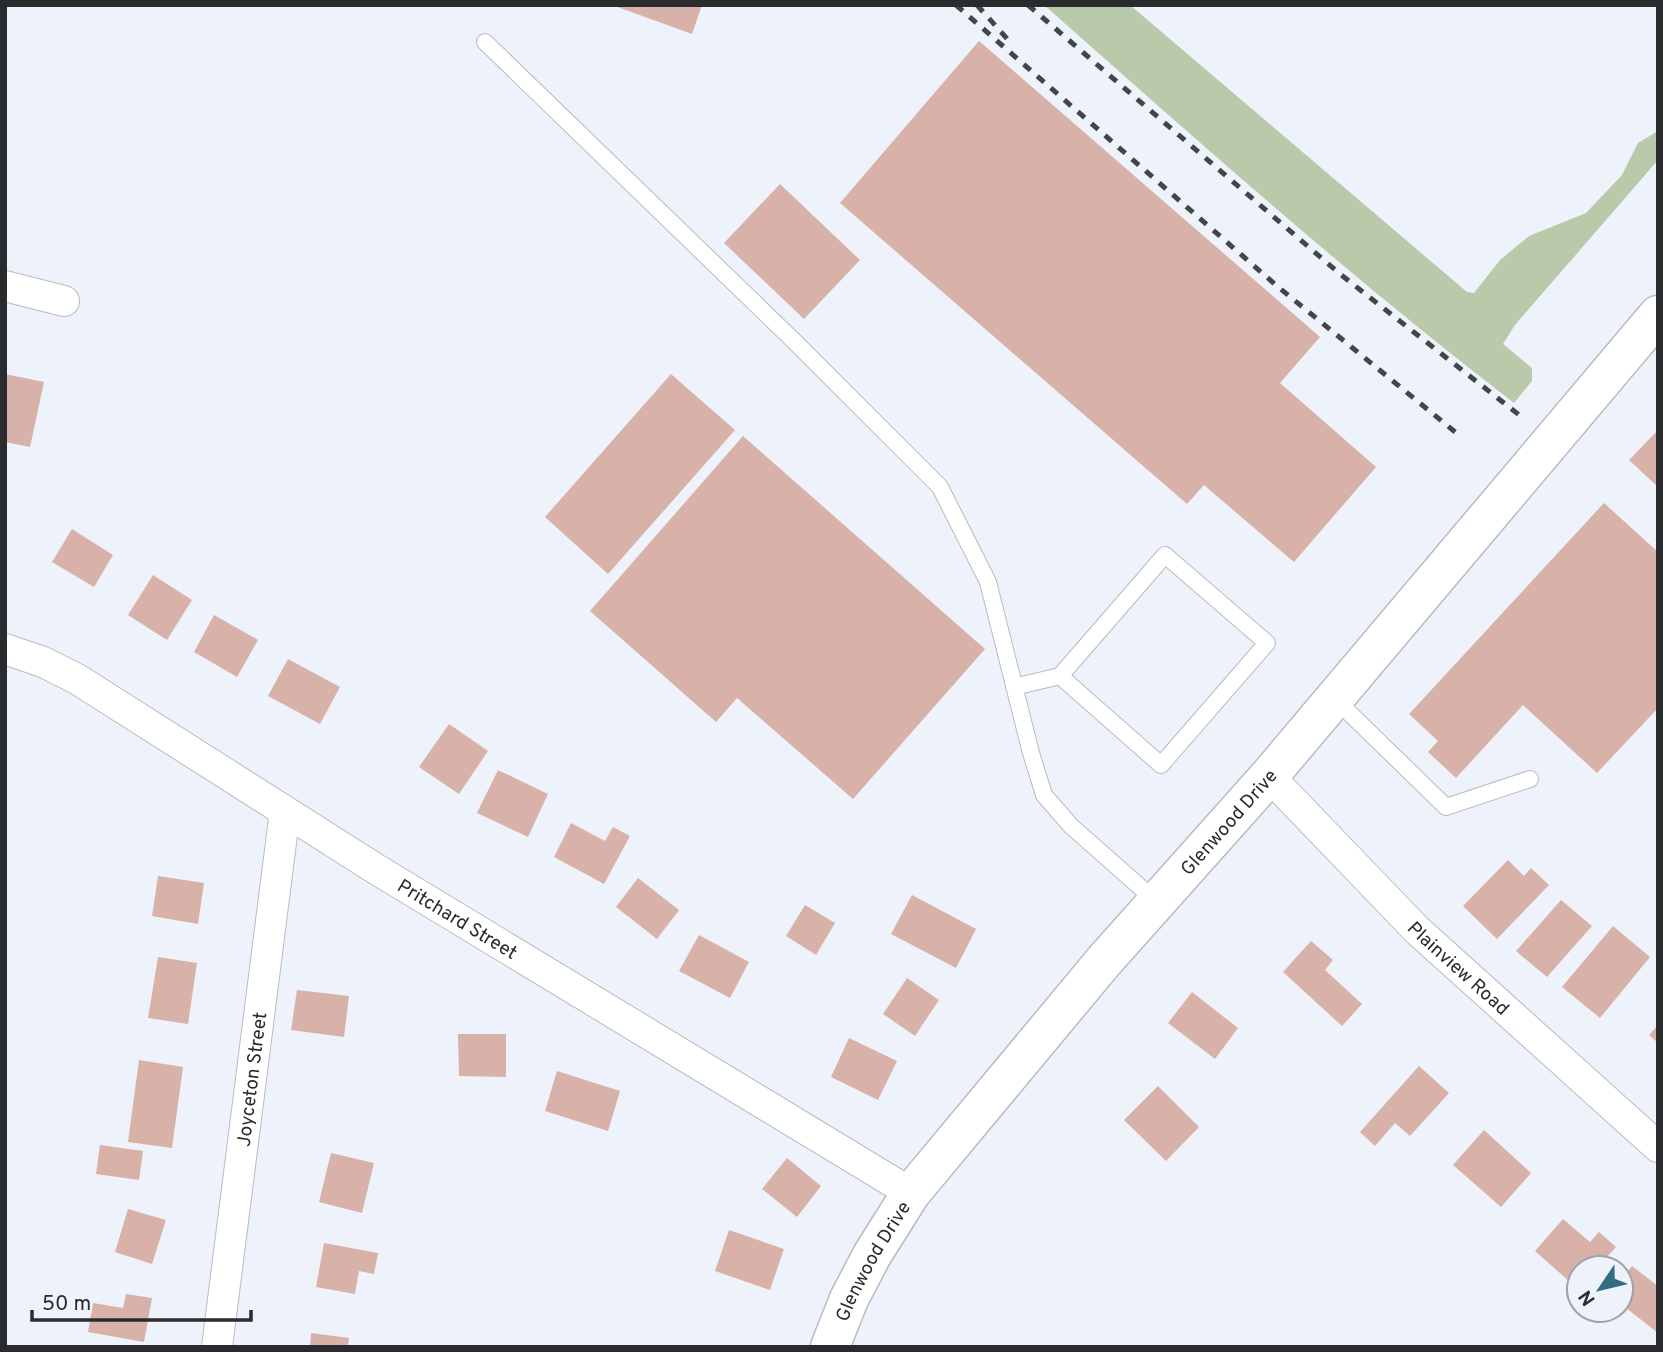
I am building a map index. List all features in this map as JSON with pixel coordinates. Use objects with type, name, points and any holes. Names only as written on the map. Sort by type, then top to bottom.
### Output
[{"type":"street","points":[[5,286],[64,301]]},
{"type":"street","name":"Glenwood Drive","points":[[830,1347],[849,1299],[872,1255],[911,1193],[1095,972],[1269,776],[1658,315]]},
{"type":"street","name":"Pritchard Street","points":[[5,649],[44,662],[77,679],[285,811],[911,1193]]},
{"type":"street","name":"Plainview Road","points":[[1269,776],[1417,930],[1658,1147]]},
{"type":"street","name":"Joyceton Street","points":[[217,1347],[285,811]]},
{"type":"lane","points":[[485,42],[785,332],[940,487],[988,582],[1044,794],[1071,826],[1157,902]]},
{"type":"lane","points":[[1014,687],[1060,676],[1165,555],[1267,643],[1161,765],[1060,676]]},
{"type":"lane","points":[[1334,698],[1446,807],[1530,779]]},
{"type":"green space","points":[[1044,5],[1130,5],[1467,292],[1474,293],[1500,260],[1529,236],[1586,213],[1622,175],[1638,143],[1658,131],[1658,160],[1515,325],[1503,344],[1532,368],[1532,381],[1514,403],[1334,258]]},
{"type":"building","points":[[612,5],[702,5],[692,34]]},
{"type":"building","points":[[979,41],[1320,337],[1280,383],[1376,467],[1294,562],[1204,485],[1187,504],[840,203]]},
{"type":"building","points":[[780,184],[860,260],[804,319],[724,243]]},
{"type":"building","points":[[5,374],[44,382],[30,447],[5,442]]},
{"type":"building","points":[[671,374],[735,430],[608,574],[545,517]]},
{"type":"building","points":[[1658,430],[1658,487],[1629,460]]},
{"type":"building","points":[[743,436],[985,649],[853,799],[737,698],[716,722],[590,611]]},
{"type":"building","points":[[1604,503],[1658,552],[1658,708],[1597,773],[1523,705],[1456,778],[1428,752],[1438,741],[1409,714]]},
{"type":"building","points":[[72,529],[113,555],[94,587],[52,562]]},
{"type":"building","points":[[153,575],[192,600],[167,640],[128,615]]},
{"type":"building","points":[[214,615],[258,640],[237,677],[194,652]]},
{"type":"building","points":[[288,659],[340,687],[320,724],[268,696]]},
{"type":"building","points":[[449,724],[488,751],[459,794],[419,767]]},
{"type":"building","points":[[498,770],[548,794],[528,837],[477,813]]},
{"type":"building","points":[[571,823],[605,841],[613,827],[630,836],[604,884],[554,857]]},
{"type":"building","points":[[1508,860],[1524,876],[1531,868],[1549,885],[1497,939],[1463,906]]},
{"type":"building","points":[[158,876],[204,883],[198,924],[152,916]]},
{"type":"building","points":[[638,878],[679,910],[657,939],[616,907]]},
{"type":"building","points":[[912,895],[976,929],[956,968],[891,934]]},
{"type":"building","points":[[1561,900],[1592,926],[1547,977],[1516,951]]},
{"type":"building","points":[[805,905],[835,923],[816,955],[786,936]]},
{"type":"building","points":[[1613,926],[1650,957],[1600,1018],[1562,987]]},
{"type":"building","points":[[699,935],[749,962],[730,998],[679,971]]},
{"type":"building","points":[[1311,941],[1333,960],[1325,970],[1362,1004],[1342,1026],[1283,972]]},
{"type":"building","points":[[158,957],[197,963],[188,1024],[148,1018]]},
{"type":"building","points":[[907,978],[939,1000],[915,1036],[883,1014]]},
{"type":"building","points":[[297,990],[349,996],[344,1037],[291,1030]]},
{"type":"building","points":[[1192,992],[1238,1028],[1215,1059],[1168,1023]]},
{"type":"building","points":[[1658,1025],[1658,1043],[1649,1035]]},
{"type":"building","points":[[458,1034],[506,1034],[506,1077],[459,1076]]},
{"type":"building","points":[[849,1038],[897,1061],[878,1100],[831,1077]]},
{"type":"building","points":[[139,1060],[183,1067],[172,1148],[128,1142]]},
{"type":"building","points":[[1419,1066],[1449,1093],[1410,1136],[1395,1123],[1375,1146],[1360,1132]]},
{"type":"building","points":[[557,1071],[620,1091],[608,1131],[545,1111]]},
{"type":"building","points":[[1158,1086],[1199,1127],[1166,1161],[1124,1120]]},
{"type":"building","points":[[1484,1130],[1531,1173],[1501,1207],[1453,1165]]},
{"type":"building","points":[[100,1145],[143,1151],[139,1180],[96,1174]]},
{"type":"building","points":[[331,1153],[374,1163],[362,1213],[319,1202]]},
{"type":"building","points":[[787,1158],[821,1186],[797,1217],[762,1189]]},
{"type":"building","points":[[128,1209],[166,1220],[152,1264],[115,1252]]},
{"type":"building","points":[[1563,1219],[1590,1242],[1599,1232],[1616,1247],[1610,1254],[1565,1254],[1565,1278],[1535,1251]]},
{"type":"building","points":[[729,1230],[784,1249],[770,1290],[715,1271]]},
{"type":"building","points":[[324,1243],[378,1253],[374,1274],[359,1271],[355,1294],[316,1287]]},
{"type":"building","points":[[1635,1268],[1658,1286],[1658,1333],[1635,1315]]},
{"type":"building","points":[[126,1294],[152,1298],[144,1342],[88,1332],[93,1303],[123,1308]]},
{"type":"building","points":[[311,1333],[349,1338],[348,1347],[310,1347]]},
{"type":"railway","points":[[956,5],[1277,286],[1460,436]]},
{"type":"railway","points":[[977,5],[1010,42]]},
{"type":"railway","points":[[1028,5],[1340,274],[1523,418]]}]
